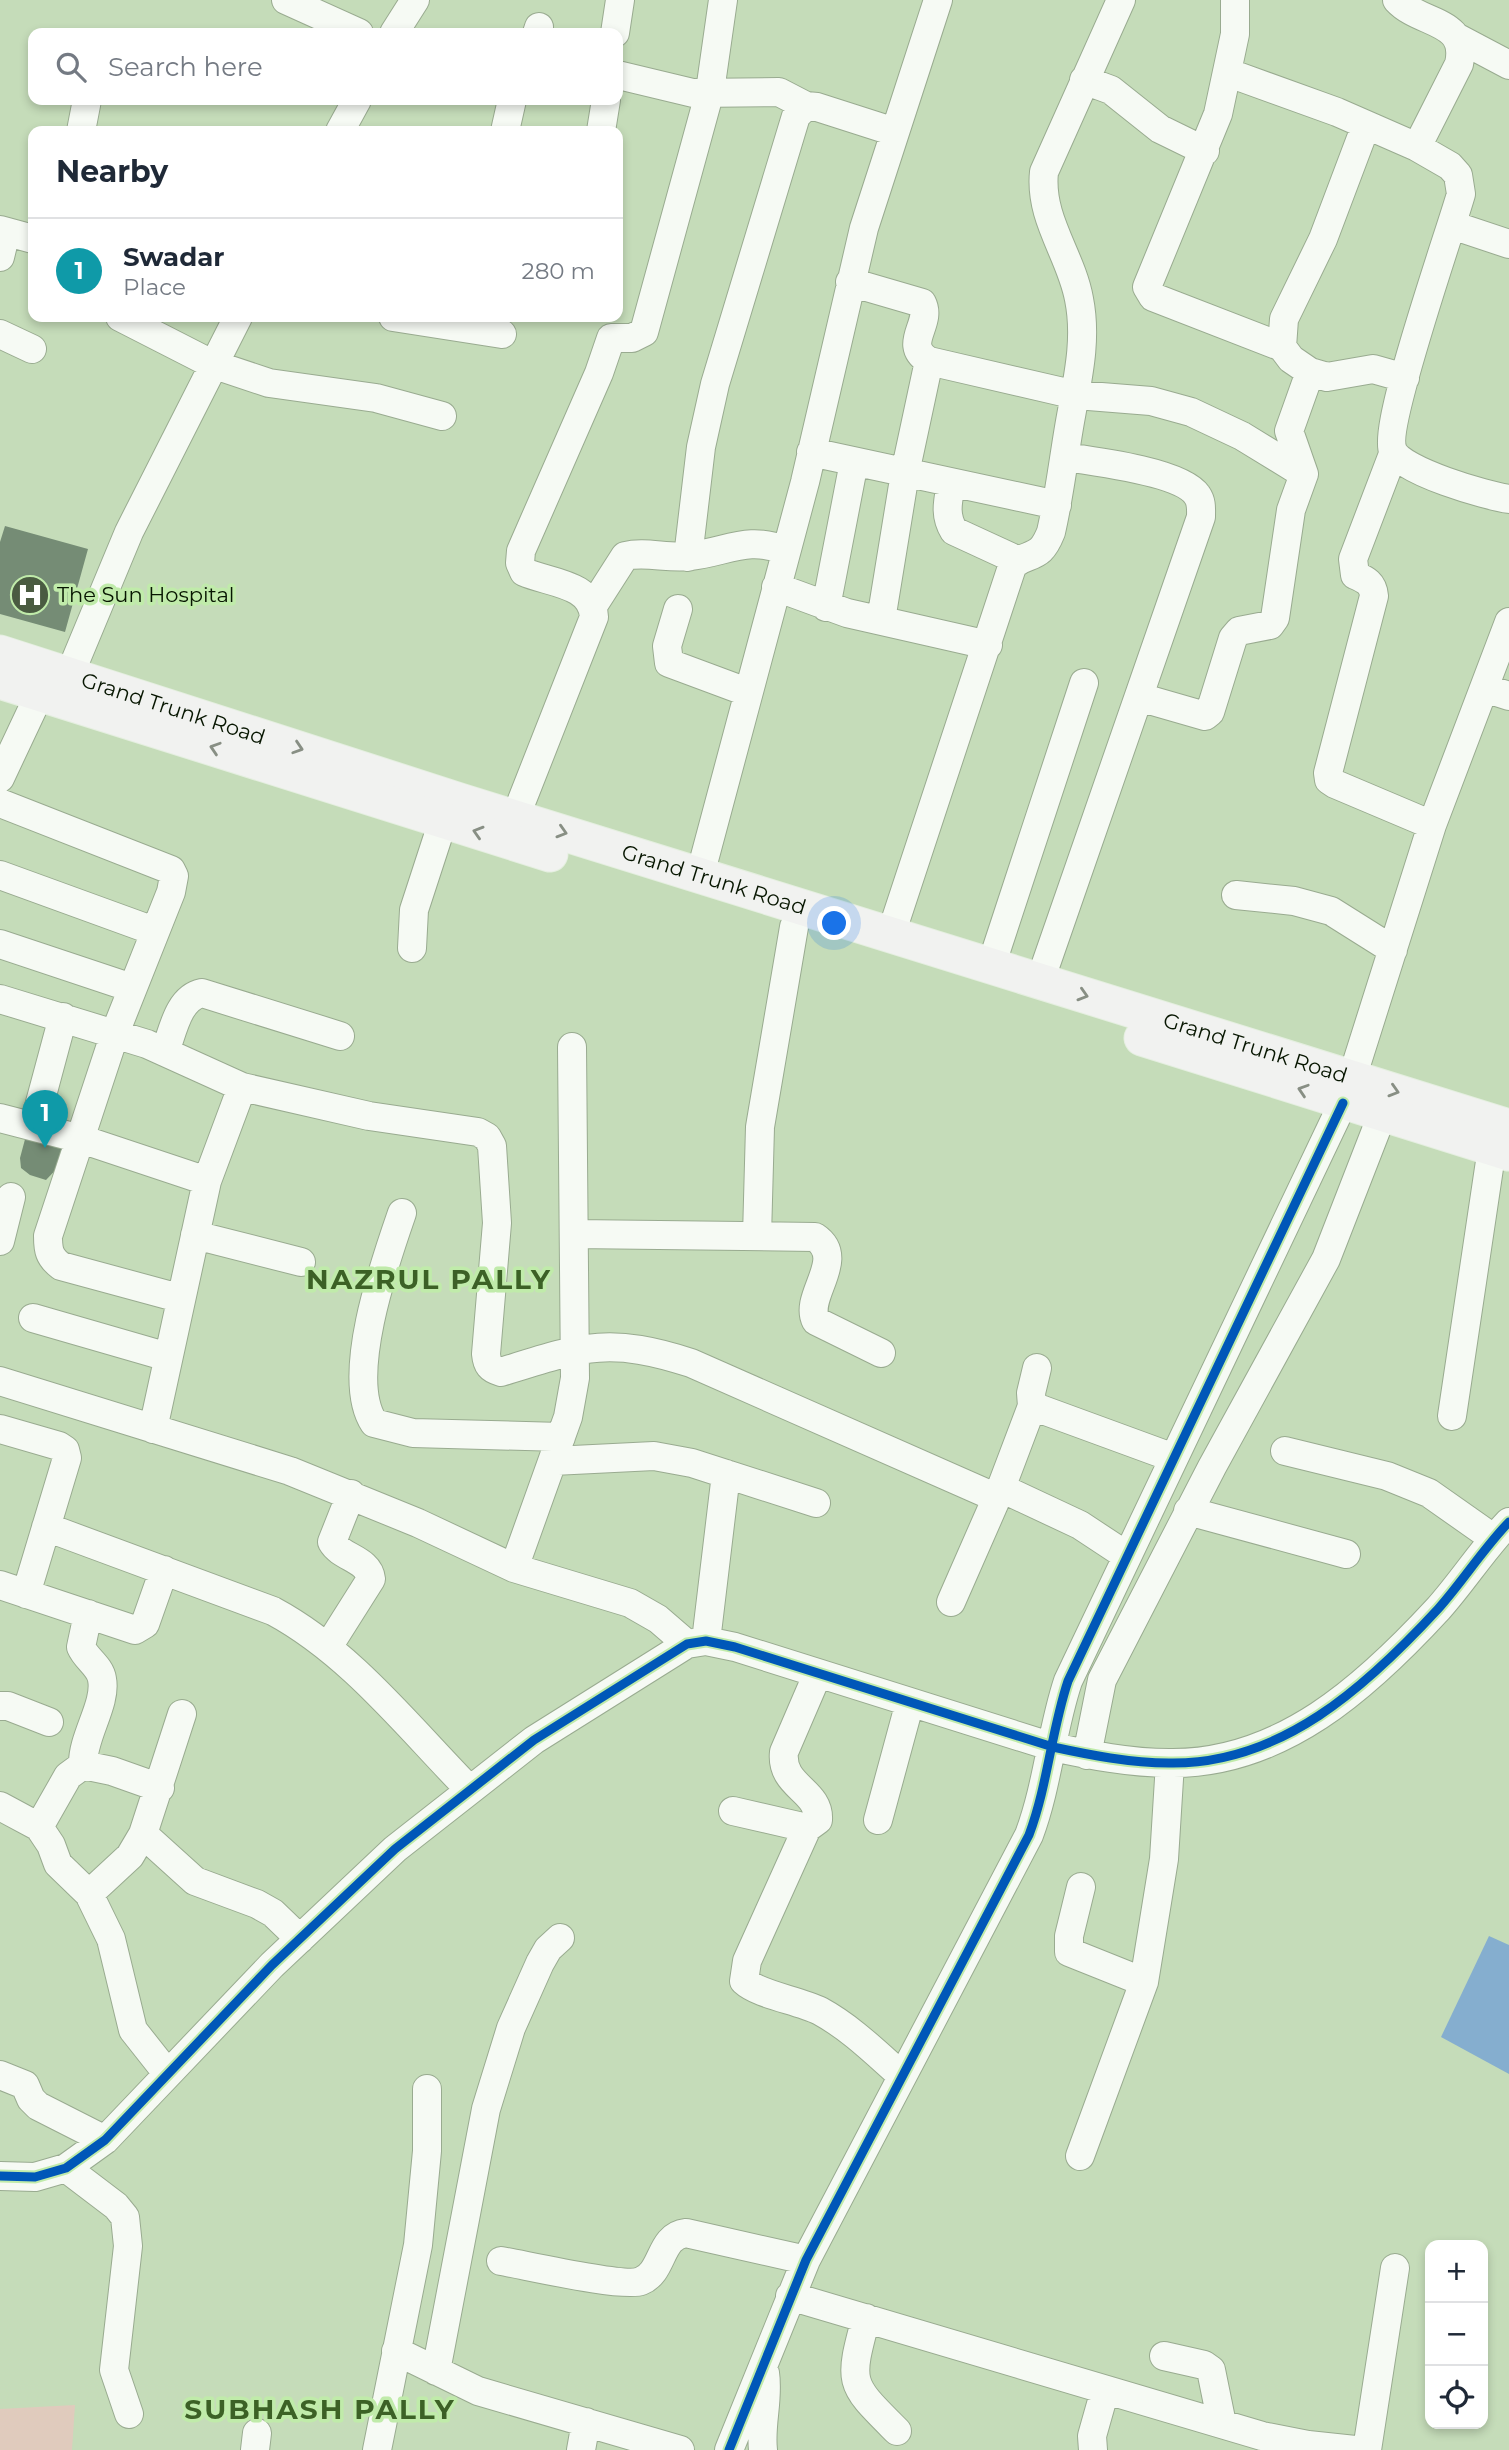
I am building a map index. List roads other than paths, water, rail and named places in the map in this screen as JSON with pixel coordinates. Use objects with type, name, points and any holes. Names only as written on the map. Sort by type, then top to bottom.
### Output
[{"type":"main road","name":"Grand Trunk Road","points":[[0,653],[57,689],[443,821],[1347,1091],[1382,1115],[1503,1143]]},
{"type":"main road","name":"Grand Trunk Road","points":[[0,681],[57,689],[515,818],[1040,981],[1347,1091],[1503,1143]]},
{"type":"street","points":[[289,0],[348,28]]},
{"type":"street","points":[[397,28],[415,0]]},
{"type":"street","points":[[616,28],[620,0]]},
{"type":"street","points":[[515,818],[594,617],[593,606],[586,596],[567,586],[524,572],[520,562],[521,551],[599,373],[611,338],[632,338],[644,332],[710,91],[723,0]]},
{"type":"street","points":[[700,875],[786,551],[850,282],[938,0]]},
{"type":"street","points":[[891,934],[1011,570],[1019,561],[1035,556],[1042,550],[1057,505],[1083,338],[1079,298],[1045,209],[1042,191],[1044,172],[1121,0]]},
{"type":"street","points":[[1235,0],[1235,34],[1229,72],[1205,151],[1147,288],[1153,297],[1282,347],[1291,359],[1310,372],[1327,377],[1373,369],[1405,378]]},
{"type":"street","points":[[1397,0],[1448,29],[1458,38],[1509,65]]},
{"type":"street","points":[[1417,147],[1459,64],[1462,51],[1458,38]]},
{"type":"street","points":[[1229,72],[1417,147],[1450,166],[1458,175],[1461,194],[1392,424],[1390,441],[1393,454],[1353,559],[1355,575],[1368,580],[1373,587],[1374,596],[1328,773],[1329,780],[1335,784],[1432,825]]},
{"type":"street","points":[[623,76],[693,93],[779,92],[806,106],[895,132]]},
{"type":"street","points":[[1084,80],[1111,90],[1160,129],[1205,151]]},
{"type":"street","points":[[82,126],[86,105]]},
{"type":"street","points":[[343,126],[354,105]]},
{"type":"street","points":[[506,126],[511,105]]},
{"type":"street","points":[[602,126],[605,105]]},
{"type":"street","points":[[688,557],[701,447],[715,384],[796,116],[806,106]]},
{"type":"street","points":[[1282,347],[1284,320],[1323,239],[1366,125]]},
{"type":"street","points":[[1452,225],[1509,244]]},
{"type":"street","points":[[2,240],[28,239]]},
{"type":"street","points":[[850,282],[922,303],[924,314],[917,348],[920,355],[929,361],[1076,394],[1151,401],[1191,412],[1242,436],[1304,474]]},
{"type":"street","points":[[130,322],[212,365],[269,383],[376,398],[442,416]]},
{"type":"street","points":[[0,778],[57,689],[129,532],[235,322]]},
{"type":"street","points":[[425,322],[502,334]]},
{"type":"street","points":[[0,334],[32,349]]},
{"type":"street","points":[[881,620],[905,473],[929,361]]},
{"type":"street","points":[[1139,697],[1198,716],[1210,712],[1233,638],[1239,631],[1270,625],[1275,618],[1292,510],[1304,474],[1289,431],[1310,372]]},
{"type":"street","points":[[811,452],[1057,505]]},
{"type":"street","points":[[1393,454],[1458,487],[1509,499]]},
{"type":"street","points":[[1040,981],[1198,529],[1202,504],[1196,493],[1182,484],[1107,462],[1065,457]]},
{"type":"street","points":[[826,607],[854,462]]},
{"type":"street","points":[[951,484],[947,521],[954,531],[1019,561]]},
{"type":"street","points":[[593,606],[625,556],[638,553],[688,557],[754,543],[768,544],[786,551]]},
{"type":"street","points":[[776,587],[826,607],[988,645]]},
{"type":"street","points":[[678,608],[667,646],[669,663],[747,692]]},
{"type":"street","points":[[729,2450],[806,2260],[1030,1835],[1044,1795],[1055,1719],[1068,1681],[1347,1091],[1432,825],[1496,692],[1509,622]]},
{"type":"street","points":[[991,966],[1084,683]]},
{"type":"street","points":[[0,803],[171,870],[173,884],[116,1033],[48,1236],[52,1259],[61,1266],[179,1298]]},
{"type":"street","points":[[412,948],[414,910],[443,821]]},
{"type":"street","points":[[0,874],[154,930]]},
{"type":"street","points":[[1236,895],[1294,901],[1331,911],[1393,950]]},
{"type":"street","points":[[757,1236],[760,1127],[794,927]]},
{"type":"street","points":[[0,944],[132,988]]},
{"type":"street","points":[[165,1052],[184,1002],[193,995],[202,993],[340,1036]]},
{"type":"street","points":[[0,999],[116,1033],[242,1087],[369,1116],[478,1132],[486,1137],[492,1146],[497,1223],[487,1364],[501,1372],[577,1349],[617,1346],[654,1351],[691,1363],[1080,1525],[1128,1556]]},
{"type":"street","points":[[33,1125],[63,1017]]},
{"type":"street","points":[[514,1568],[568,1417],[577,1349],[572,1047]]},
{"type":"street","points":[[153,1429],[179,1298],[207,1181],[223,1131],[242,1087]]},
{"type":"street","points":[[1087,1755],[1102,1680],[1188,1511],[1326,1259],[1382,1115]]},
{"type":"street","points":[[0,1118],[81,1139],[207,1181]]},
{"type":"street","points":[[1452,1416],[1503,1143]]},
{"type":"street","points":[[0,1241],[11,1197]]},
{"type":"street","points":[[402,1213],[379,1282],[365,1357],[366,1411],[374,1423],[413,1433],[557,1449],[654,1456],[726,1474],[816,1503]]},
{"type":"street","points":[[575,1234],[804,1235],[824,1242],[827,1263],[814,1306],[816,1321],[881,1353]]},
{"type":"street","points":[[195,1235],[301,1262]]},
{"type":"street","points":[[33,1318],[168,1357]]},
{"type":"street","points":[[950,1602],[999,1493],[1032,1406],[1031,1394],[1037,1368]]},
{"type":"street","points":[[0,1381],[290,1471],[351,1494],[514,1568],[630,1603],[696,1642],[735,1647],[1053,1747],[1087,1755],[1170,1763],[1227,1757],[1293,1733],[1365,1684],[1439,1607],[1501,1530],[1429,1493],[1387,1476],[1284,1451]]},
{"type":"street","points":[[1032,1406],[1174,1458]]},
{"type":"street","points":[[0,1429],[65,1450],[64,1473],[46,1527],[13,1589],[128,1628],[141,1628],[145,1624],[164,1570]]},
{"type":"street","points":[[0,2176],[35,2177],[66,2168],[105,2140],[167,2073],[300,1939],[395,1849],[534,1740],[696,1642],[726,1474]]},
{"type":"street","points":[[328,1647],[371,1579],[366,1567],[335,1548],[332,1542],[351,1494]]},
{"type":"street","points":[[1188,1511],[1346,1554]]},
{"type":"street","points":[[46,1527],[272,1611],[302,1627],[328,1647],[470,1790]]},
{"type":"street","points":[[83,1765],[83,1751],[102,1691],[102,1678],[81,1647],[88,1614]]},
{"type":"street","points":[[733,1811],[807,1828],[814,1826],[819,1812],[815,1803],[785,1773],[783,1762],[784,1752],[818,1673]]},
{"type":"street","points":[[878,1819],[910,1702]]},
{"type":"street","points":[[0,1706],[8,1706],[49,1722]]},
{"type":"street","points":[[89,1894],[130,1856],[143,1833],[182,1714]]},
{"type":"street","points":[[1080,2155],[1144,1982],[1164,1859],[1170,1763]]},
{"type":"street","points":[[83,1765],[159,1788]]},
{"type":"street","points":[[39,1827],[68,1776],[83,1765]]},
{"type":"street","points":[[0,1806],[39,1827],[51,1845],[58,1864],[89,1894],[111,1939],[133,2030],[167,2073]]},
{"type":"street","points":[[807,1828],[747,1961],[744,1981],[750,1987],[793,1999],[821,2012],[842,2025],[902,2076]]},
{"type":"street","points":[[143,1833],[195,1881],[274,1913],[300,1939]]},
{"type":"street","points":[[1081,1887],[1069,1936],[1069,1952],[1144,1982]]},
{"type":"street","points":[[436,2371],[454,2285],[473,2167],[497,2068],[540,1963],[548,1949],[560,1938]]},
{"type":"street","points":[[0,2076],[20,2081],[38,2106],[105,2140]]},
{"type":"street","points":[[377,2450],[422,2208],[427,2089]]},
{"type":"street","points":[[66,2168],[116,2206],[125,2217],[128,2246],[114,2370],[129,2414]]},
{"type":"street","points":[[501,2261],[632,2283],[653,2273],[670,2240],[677,2234],[686,2233],[806,2260]]},
{"type":"street","points":[[1367,2450],[1395,2269]]},
{"type":"street","points":[[790,2295],[1307,2448],[1355,2450]]},
{"type":"street","points":[[866,2318],[855,2359],[855,2384],[861,2394],[897,2431]]},
{"type":"street","points":[[396,2351],[478,2391],[680,2450]]},
{"type":"street","points":[[1164,2356],[1204,2365],[1211,2370],[1222,2424]]},
{"type":"street","points":[[763,2363],[767,2389],[761,2435],[763,2450]]},
{"type":"street","points":[[1093,2450],[1092,2436],[1105,2390]]},
{"type":"street","points":[[581,2450],[586,2422]]},
{"type":"water","points":[[1489,1936],[1509,1945],[1509,2074],[1441,2037]]},
{"type":"place","name":"The Sun Hospital","points":[[30,595]]},
{"type":"place","name":"Swadar","points":[[45,1148]]},
{"type":"district","name":"NAZRUL PALLY","points":[[429,1279]]},
{"type":"district","name":"SUBHASH PALLY","points":[[320,2409]]}]
